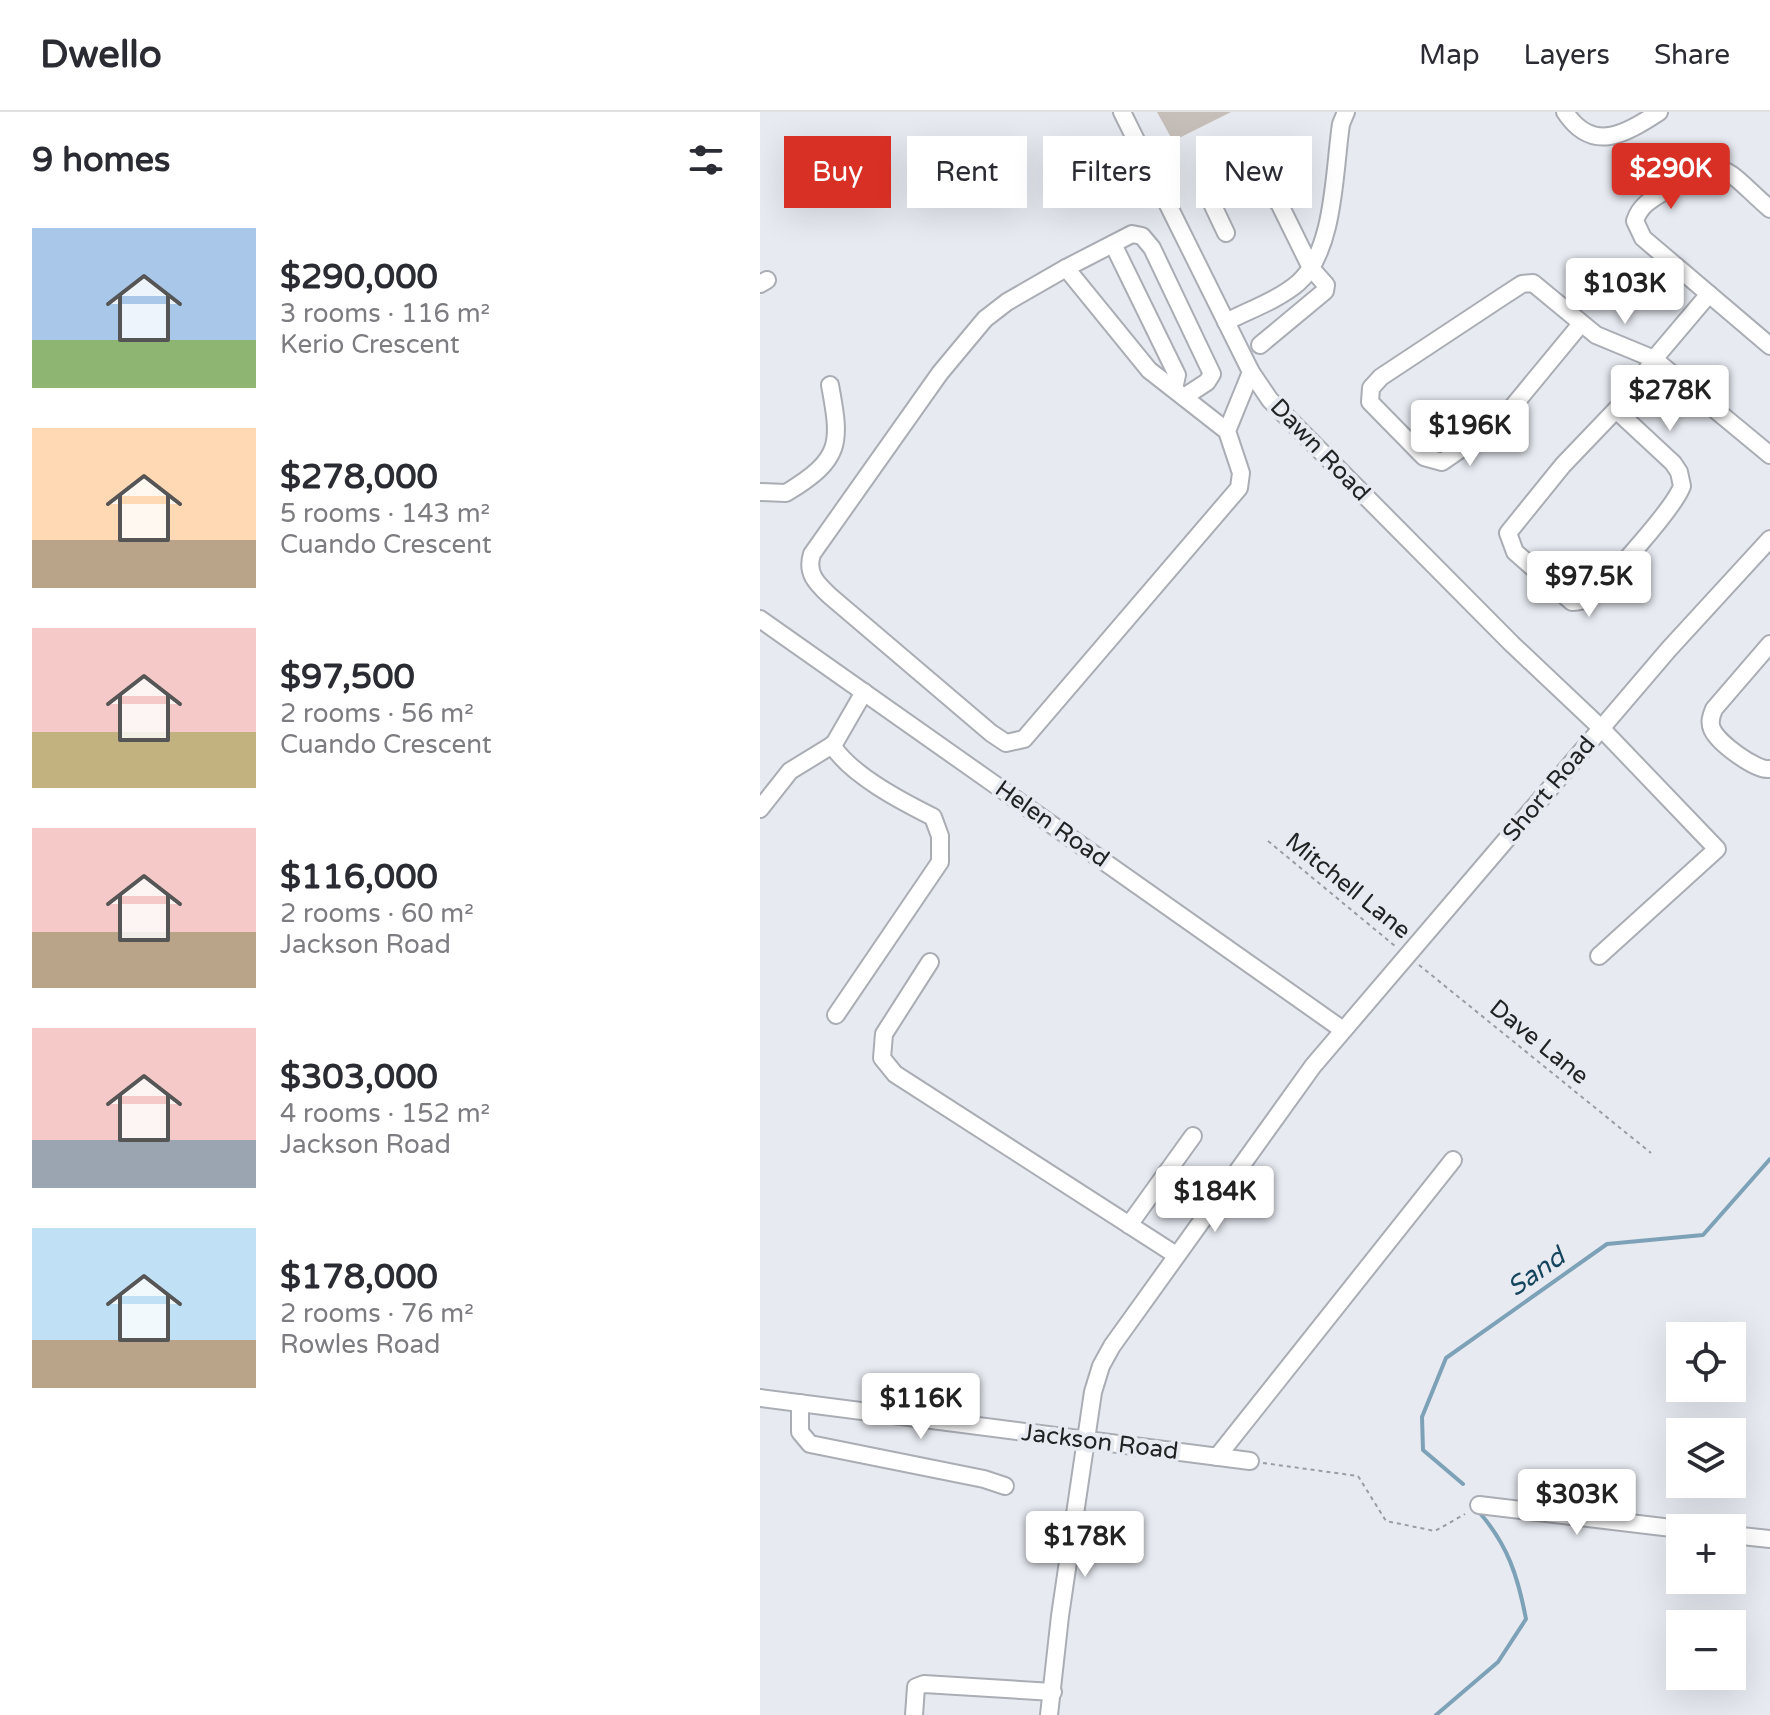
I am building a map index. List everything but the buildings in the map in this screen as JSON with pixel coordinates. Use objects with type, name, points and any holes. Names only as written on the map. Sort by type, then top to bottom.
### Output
[{"type":"street","name":"Dawn Road","points":[[1122,112],[1251,372],[1281,413],[1601,728],[1717,849],[1599,956]]},
{"type":"street","points":[[1226,322],[1288,291],[1311,268],[1324,236],[1341,124],[1346,112]]},
{"type":"street","points":[[1565,112],[1576,127],[1594,137],[1624,132],[1659,112]]},
{"type":"street","points":[[1770,209],[1728,172],[1714,166],[1694,171],[1640,210],[1635,221],[1640,234],[1770,346]]},
{"type":"street","points":[[1226,233],[1207,193],[1209,186],[1217,179],[1231,172],[1242,171],[1279,203],[1311,268],[1322,279],[1325,291],[1260,345]]},
{"type":"street","points":[[1066,268],[1149,370],[1227,431],[1241,473],[1239,488],[1024,739],[1006,743],[991,733],[819,586],[808,566],[812,554],[940,373],[985,319],[1007,302],[1066,268],[1132,234],[1142,236],[1152,248],[1212,374],[1207,382],[1179,393]]},
{"type":"street","points":[[1113,244],[1177,375],[1179,393]]},
{"type":"street","points":[[1580,325],[1500,422],[1442,462],[1424,457],[1370,402],[1371,388],[1381,377],[1527,282],[1538,286],[1580,325],[1609,342],[1654,359],[1767,456]]},
{"type":"street","points":[[1616,410],[1677,468],[1682,486],[1663,514],[1598,588],[1583,601],[1572,602],[1515,552],[1508,533],[1563,465],[1631,394],[1654,359],[1709,294]]},
{"type":"street","points":[[1227,431],[1251,372]]},
{"type":"street","points":[[760,492],[786,493],[831,453],[838,430],[830,385]]},
{"type":"street","name":"Short Road","points":[[1757,550],[1770,524]]},
{"type":"street","name":"Short Road","points":[[1049,1715],[1086,1439],[1101,1366],[1292,1092],[1601,728],[1770,539]]},
{"type":"street","name":"Helen Road","points":[[760,619],[1343,1030]]},
{"type":"street","points":[[1770,644],[1714,709],[1711,723],[1715,734],[1754,767],[1770,769]]},
{"type":"street","points":[[760,809],[790,771],[832,745],[847,726],[864,692]]},
{"type":"street","points":[[832,745],[840,758],[903,802],[933,817],[940,836],[940,862],[836,1015]]},
{"type":"street","points":[[930,962],[884,1034],[882,1058],[895,1074],[1176,1255]]},
{"type":"street","points":[[1129,1225],[1193,1136]]},
{"type":"street","points":[[1217,1457],[1453,1160]]},
{"type":"street","name":"Jackson Road","points":[[760,1398],[912,1420],[1250,1461]]},
{"type":"street","points":[[800,1403],[800,1432],[810,1444],[984,1479],[1005,1486]]},
{"type":"street","points":[[1479,1505],[1666,1527]]},
{"type":"street","points":[[1746,1536],[1770,1539]]},
{"type":"street","points":[[914,1715],[916,1687],[924,1684],[1053,1692]]},
{"type":"path","name":"Mitchell Lane","points":[[1268,841],[1407,955]]},
{"type":"path","name":"Dave Lane","points":[[1407,955],[1651,1153]]},
{"type":"path","points":[[1250,1461],[1358,1476],[1386,1521],[1435,1531],[1479,1505]]},
{"type":"waterway","name":"Sand","points":[[1463,1484],[1423,1450],[1422,1417],[1446,1358],[1607,1244],[1703,1235],[1770,1159]]},
{"type":"waterway","name":"Sand","points":[[1436,1715],[1498,1662],[1526,1619],[1510,1562],[1479,1512]]}]
